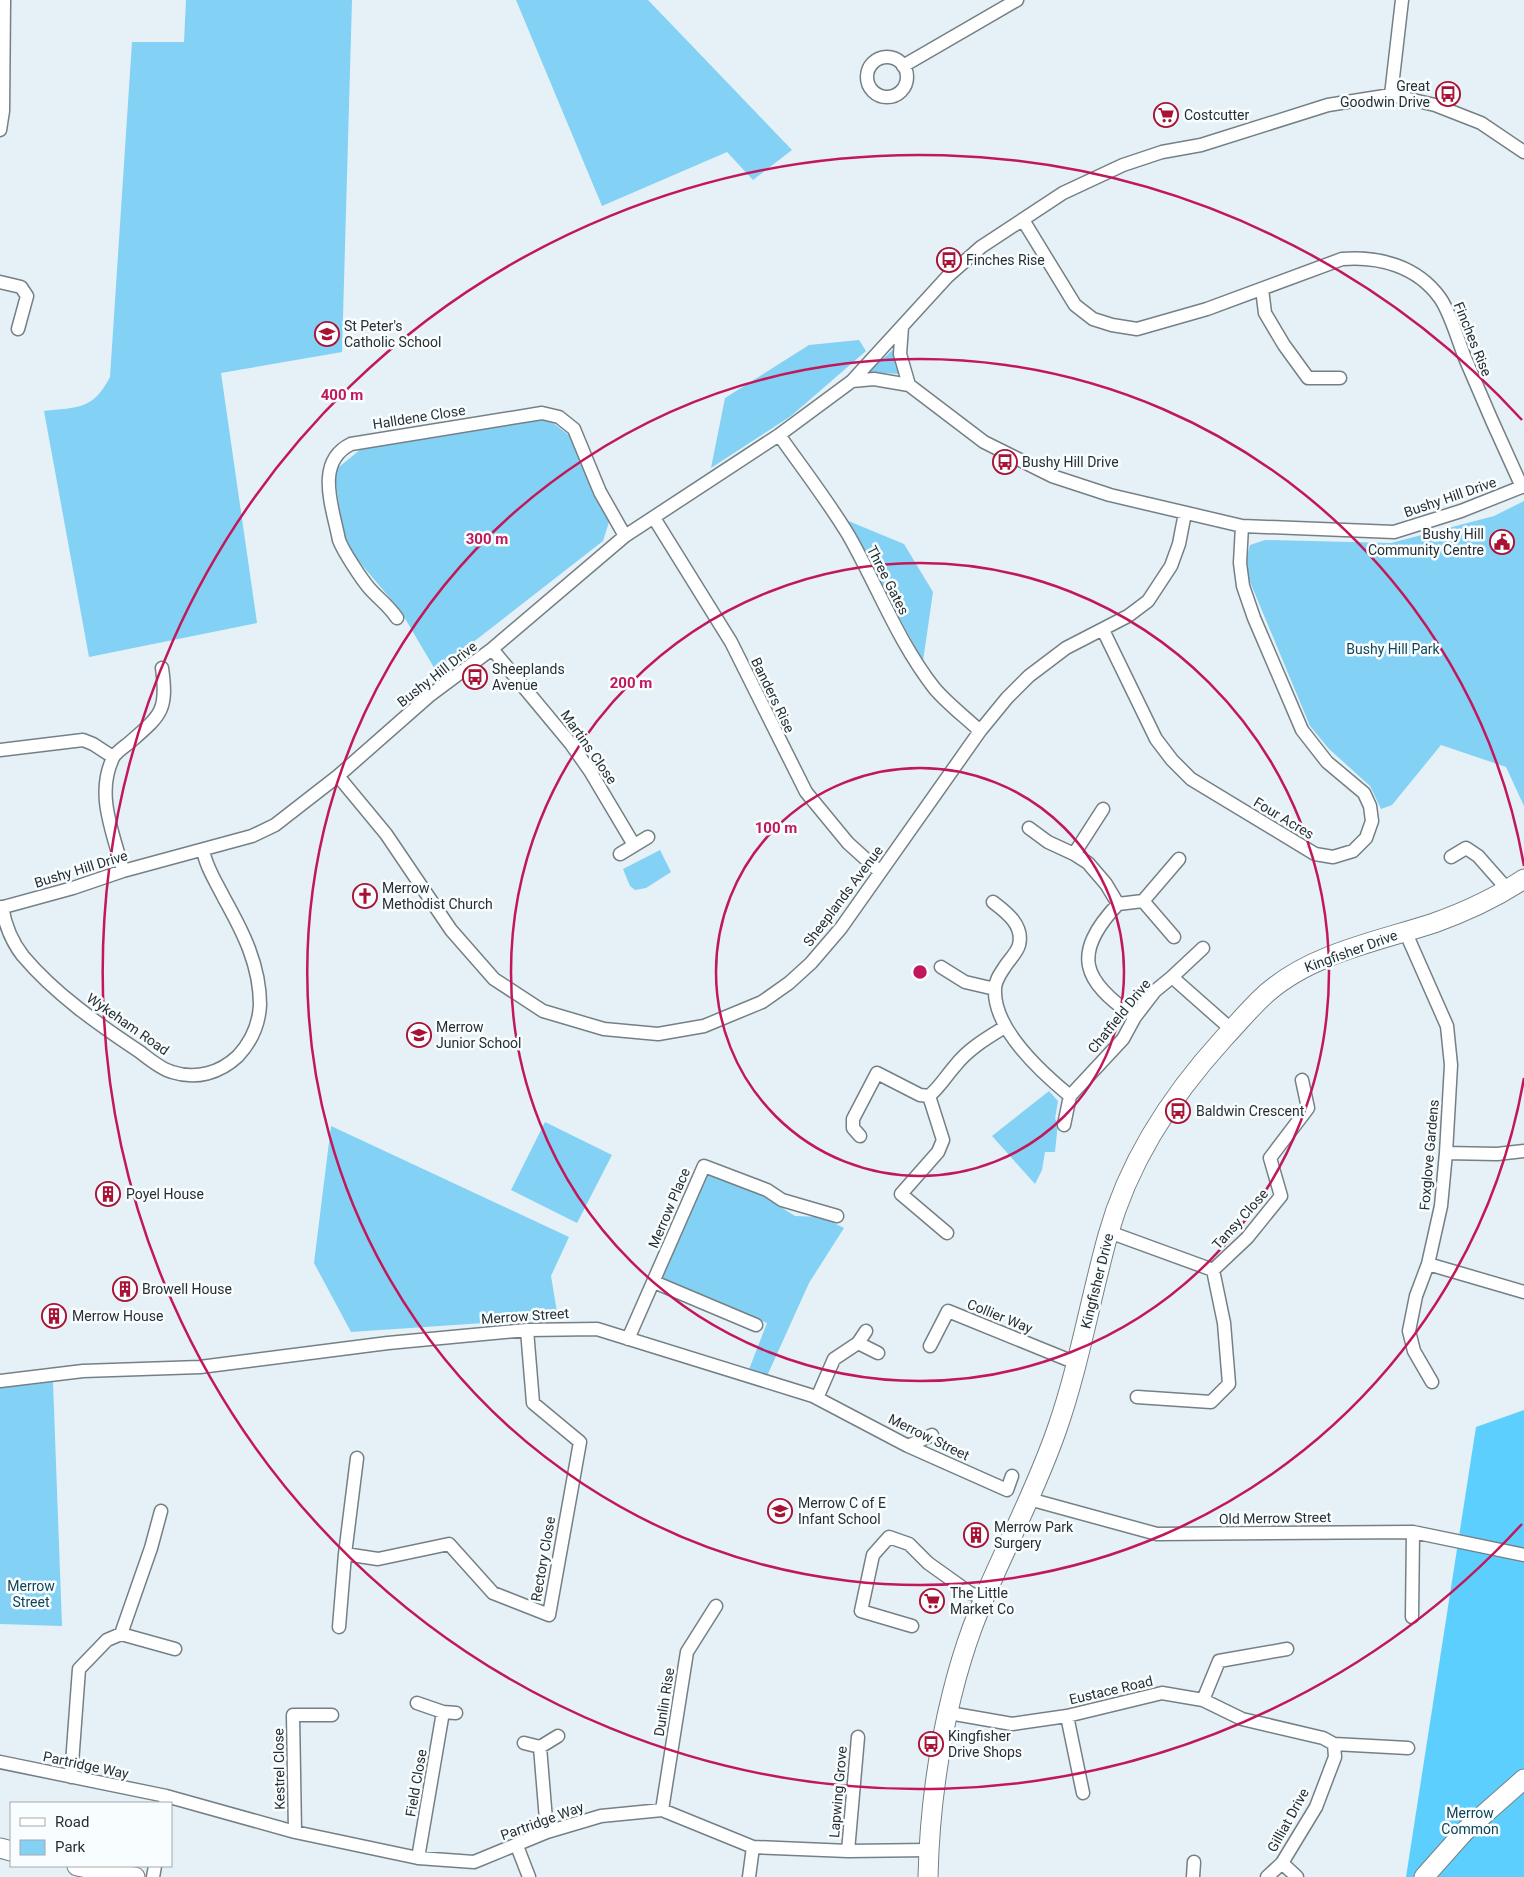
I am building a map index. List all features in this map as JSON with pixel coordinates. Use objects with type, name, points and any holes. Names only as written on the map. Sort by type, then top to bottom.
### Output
[{"type":"street","points":[[0,130],[3,110],[4,0]]},
{"type":"street","points":[[904,66],[1017,0]]},
{"type":"street","points":[[1391,95],[1402,0]]},
{"type":"street","name":"Bushy Hill Drive","points":[[1,907],[264,832],[299,808],[429,696],[492,649],[625,536],[780,436],[852,381],[948,276],[981,247],[1063,193],[1123,165],[1162,152],[1201,145],[1328,105],[1391,95],[1435,105],[1481,123],[1524,152]]},
{"type":"street","name":"Finches Rise","points":[[1023,220],[1075,305],[1093,319],[1112,325],[1137,329],[1207,309],[1342,259],[1360,257],[1381,260],[1404,268],[1423,281],[1440,298],[1493,425],[1523,487]]},
{"type":"street","points":[[0,282],[21,287],[27,296],[18,329]]},
{"type":"street","points":[[1262,288],[1265,313],[1284,345],[1308,378],[1340,378]]},
{"type":"street","points":[[902,327],[900,354],[909,384]]},
{"type":"street","name":"Bushy Hill Drive","points":[[852,381],[874,379],[909,384],[984,442],[1052,476],[1110,495],[1242,526],[1394,532],[1461,511],[1523,487]]},
{"type":"street","name":"Halldene Close","points":[[397,618],[386,603],[371,590],[338,540],[328,474],[334,458],[351,444],[542,413],[552,414],[568,422],[574,429],[600,492],[625,536]]},
{"type":"street","name":"Three Gates","points":[[780,436],[818,488],[848,536],[898,633],[925,674],[951,705],[980,731]]},
{"type":"street","name":"Sheeplands Avenue","points":[[338,776],[386,834],[451,930],[494,979],[544,1011],[604,1029],[658,1034],[704,1026],[762,1002],[789,983],[811,963],[841,928],[980,731],[1029,676],[1066,648],[1128,616],[1148,601],[1171,566],[1179,544],[1185,513]]},
{"type":"street","name":"Banders Rise","points":[[654,518],[730,642],[806,792],[848,843],[880,872]]},
{"type":"street","name":"Four Acres","points":[[1102,630],[1156,739],[1172,760],[1191,779],[1315,854],[1333,857],[1353,851],[1366,838],[1372,821],[1370,806],[1364,793],[1328,762],[1302,730],[1254,618],[1243,586],[1240,563],[1242,526]]},
{"type":"street","name":"Martins Close","points":[[492,649],[571,744],[590,771],[634,845]]},
{"type":"street","points":[[123,871],[106,809],[106,786],[113,757],[145,729],[158,715],[164,703],[162,668]]},
{"type":"street","points":[[0,750],[83,740],[113,757]]},
{"type":"street","points":[[1074,854],[1103,809]]},
{"type":"street","points":[[1029,828],[1048,842],[1088,863],[1106,884],[1118,904]]},
{"type":"street","points":[[620,854],[648,837]]},
{"type":"street","points":[[1451,857],[1466,848],[1478,856],[1508,890]]},
{"type":"street","name":"Wykeham Road","points":[[1,907],[10,934],[22,956],[69,1000],[131,1046],[171,1072],[190,1075],[213,1074],[232,1062],[253,1037],[260,1008],[259,982],[255,964],[239,924],[207,865],[203,850]]},
{"type":"street","points":[[1135,1016],[1101,990],[1092,976],[1089,946],[1094,934],[1118,904],[1143,901],[1178,859]]},
{"type":"street","name":"Kingfisher Drive","points":[[928,1877],[934,1797],[949,1713],[964,1653],[983,1598],[1029,1499],[1058,1429],[1109,1232],[1128,1181],[1143,1149],[1169,1105],[1192,1074],[1232,1030],[1271,990],[1299,970],[1458,913],[1508,890],[1524,879]]},
{"type":"street","points":[[1143,901],[1174,937]]},
{"type":"street","points":[[993,902],[1012,917],[1019,936],[1018,946],[999,976],[995,989],[1005,1027],[1043,1074],[1070,1096],[1064,1125]]},
{"type":"street","name":"Foxglove Gardens","points":[[1405,931],[1447,1026],[1451,1065],[1441,1206],[1428,1264],[1416,1296],[1409,1331],[1414,1350],[1432,1382]]},
{"type":"street","name":"Chatfield Drive","points":[[1070,1096],[1123,1039],[1135,1016],[1155,991],[1202,948]]},
{"type":"street","points":[[941,967],[965,982],[995,989]]},
{"type":"street","name":"Chatfield Drive","points":[[1172,976],[1232,1030]]},
{"type":"street","points":[[860,1136],[853,1128],[853,1119],[877,1073],[920,1095],[929,1096],[938,1089],[968,1052],[1005,1027]]},
{"type":"street","name":"Tansy Close","points":[[1213,1270],[1247,1238],[1282,1196],[1270,1158],[1308,1108],[1302,1080]]},
{"type":"street","points":[[929,1096],[943,1140],[938,1152],[901,1194],[947,1233]]},
{"type":"street","points":[[1446,1153],[1497,1154],[1524,1151]]},
{"type":"street","name":"Merrow Place","points":[[628,1339],[704,1166],[767,1190],[782,1200],[838,1216]]},
{"type":"street","points":[[1109,1232],[1213,1270],[1224,1323],[1229,1384],[1211,1402],[1138,1396]]},
{"type":"street","points":[[1428,1264],[1524,1292]]},
{"type":"street","points":[[654,1282],[756,1325]]},
{"type":"street","name":"Collier Way","points":[[930,1346],[948,1311],[1076,1363]]},
{"type":"street","name":"Merrow Street","points":[[0,1381],[56,1373],[200,1367],[388,1343],[527,1330],[597,1328],[817,1398],[908,1446],[1008,1490],[1012,1476]]},
{"type":"street","name":"Rectory Close","points":[[345,1554],[378,1559],[449,1544],[493,1593],[548,1615],[580,1442],[533,1403],[527,1330]]},
{"type":"street","points":[[817,1398],[834,1358],[858,1344],[866,1330]]},
{"type":"street","points":[[858,1344],[878,1353]]},
{"type":"street","points":[[908,1446],[932,1435]]},
{"type":"street","points":[[338,1627],[357,1458]]},
{"type":"street","name":"Old Merrow Street","points":[[1029,1499],[1157,1534],[1413,1532],[1524,1555]]},
{"type":"street","points":[[121,1634],[151,1548],[161,1511]]},
{"type":"street","points":[[1412,1617],[1413,1532]]},
{"type":"street","points":[[912,1626],[862,1611],[872,1555],[889,1537],[909,1544],[928,1563],[970,1593],[983,1598]]},
{"type":"street","name":"Dunlin Rise","points":[[662,1810],[687,1652],[716,1606]]},
{"type":"street","points":[[71,1777],[79,1669],[107,1640],[121,1634],[175,1649]]},
{"type":"street","points":[[1203,1700],[1219,1661],[1287,1649]]},
{"type":"street","name":"Eustace Road","points":[[949,1713],[1012,1724],[1067,1716],[1162,1694],[1203,1700],[1242,1719],[1323,1738],[1334,1744],[1408,1748]]},
{"type":"street","points":[[417,1703],[443,1712],[456,1713]]},
{"type":"street","name":"Field Close","points":[[418,1858],[443,1712]]},
{"type":"street","name":"Kestrel Close","points":[[295,1832],[293,1716],[332,1715]]},
{"type":"street","points":[[1067,1716],[1082,1793]]},
{"type":"street","points":[[524,1743],[540,1747],[558,1736]]},
{"type":"street","name":"Lapwing Grove","points":[[848,1851],[858,1737]]},
{"type":"street","name":"Gilliat Drive","points":[[1267,1877],[1282,1863],[1316,1807],[1335,1757],[1334,1744]]},
{"type":"street","points":[[540,1747],[547,1832]]},
{"type":"street","name":"Partridge Way","points":[[0,1762],[71,1777],[295,1832],[418,1858],[474,1862],[517,1846],[547,1832],[601,1816],[662,1810],[753,1847],[848,1851],[929,1850]]},
{"type":"street","points":[[1424,1877],[1465,1831],[1524,1779]]},
{"type":"street","points":[[517,1846],[529,1877]]},
{"type":"street","points":[[749,1877],[753,1847]]},
{"type":"street","points":[[1194,1862],[1194,1877]]},
{"type":"street","points":[[1282,1863],[1297,1877]]},
{"type":"street","points":[[82,1867],[135,1877]]},
{"type":"green space","points":[[186,0],[352,0],[342,352],[221,373],[257,623],[89,657],[44,411],[75,407],[91,401],[104,388],[110,377],[132,42],[184,42]]},
{"type":"green space","points":[[516,0],[648,0],[792,150],[753,180],[727,152],[602,206]]},
{"type":"green space","points":[[859,340],[866,351],[791,416],[711,468],[725,398],[809,345]]},
{"type":"green space","points":[[895,348],[895,364],[899,374],[868,372]]},
{"type":"green space","points":[[539,420],[552,422],[570,436],[609,522],[603,541],[436,671],[400,610],[345,545],[334,471],[361,449]]},
{"type":"green space","name":"Bushy Hill Park","points":[[1524,501],[1524,806],[1506,767],[1441,745],[1392,805],[1381,809],[1370,786],[1329,749],[1310,726],[1248,577],[1246,561],[1250,545],[1265,540],[1391,543],[1494,516]]},
{"type":"green space","points":[[846,520],[904,544],[933,592],[923,661]]},
{"type":"green space","points":[[660,850],[671,872],[646,888],[635,890],[630,886],[623,869]]},
{"type":"green space","points":[[1049,1091],[1058,1101],[1055,1119],[1058,1122],[1055,1152],[1045,1152],[1042,1170],[1035,1184],[992,1136]]},
{"type":"green space","points":[[545,1122],[612,1155],[577,1223],[511,1190]]},
{"type":"green space","points":[[331,1126],[569,1237],[551,1276],[558,1318],[351,1332],[314,1263]]},
{"type":"green space","points":[[706,1174],[763,1196],[795,1216],[822,1217],[844,1228],[809,1283],[767,1376],[748,1372],[767,1323],[661,1278]]},
{"type":"green space","name":"Merrow Street","points":[[53,1382],[62,1626],[0,1624],[0,1388]]},
{"type":"green space","name":"Merrow Common","points":[[1524,1410],[1524,1877],[1406,1877],[1476,1427]]},
{"type":"place","name":"Great Goodwin Drive","points":[[1448,94]]},
{"type":"place","name":"Costcutter","points":[[1166,115]]},
{"type":"place","name":"Finches Rise","points":[[949,260]]},
{"type":"place","name":"St Peter's Catholic School","points":[[327,334]]},
{"type":"place","name":"Bushy Hill Drive","points":[[1005,462]]},
{"type":"place","name":"Bushy Hill Community Centre","points":[[1502,542]]},
{"type":"place","name":"Sheeplands Avenue","points":[[475,677]]},
{"type":"place","name":"Merrow Methodist Church","points":[[365,896]]},
{"type":"place","name":"Merrow Junior School","points":[[419,1035]]},
{"type":"place","name":"Baldwin Crescent","points":[[1178,1111]]},
{"type":"place","name":"Poyel House","points":[[108,1194]]},
{"type":"place","name":"Browell House","points":[[125,1289]]},
{"type":"place","name":"Merrow House","points":[[54,1316]]},
{"type":"place","name":"Merrow C of E Infant School","points":[[780,1511]]},
{"type":"place","name":"Merrow Park Surgery","points":[[976,1535]]},
{"type":"place","name":"The Little Market Co","points":[[932,1601]]},
{"type":"place","name":"Kingfisher Drive Shops","points":[[931,1744]]}]
